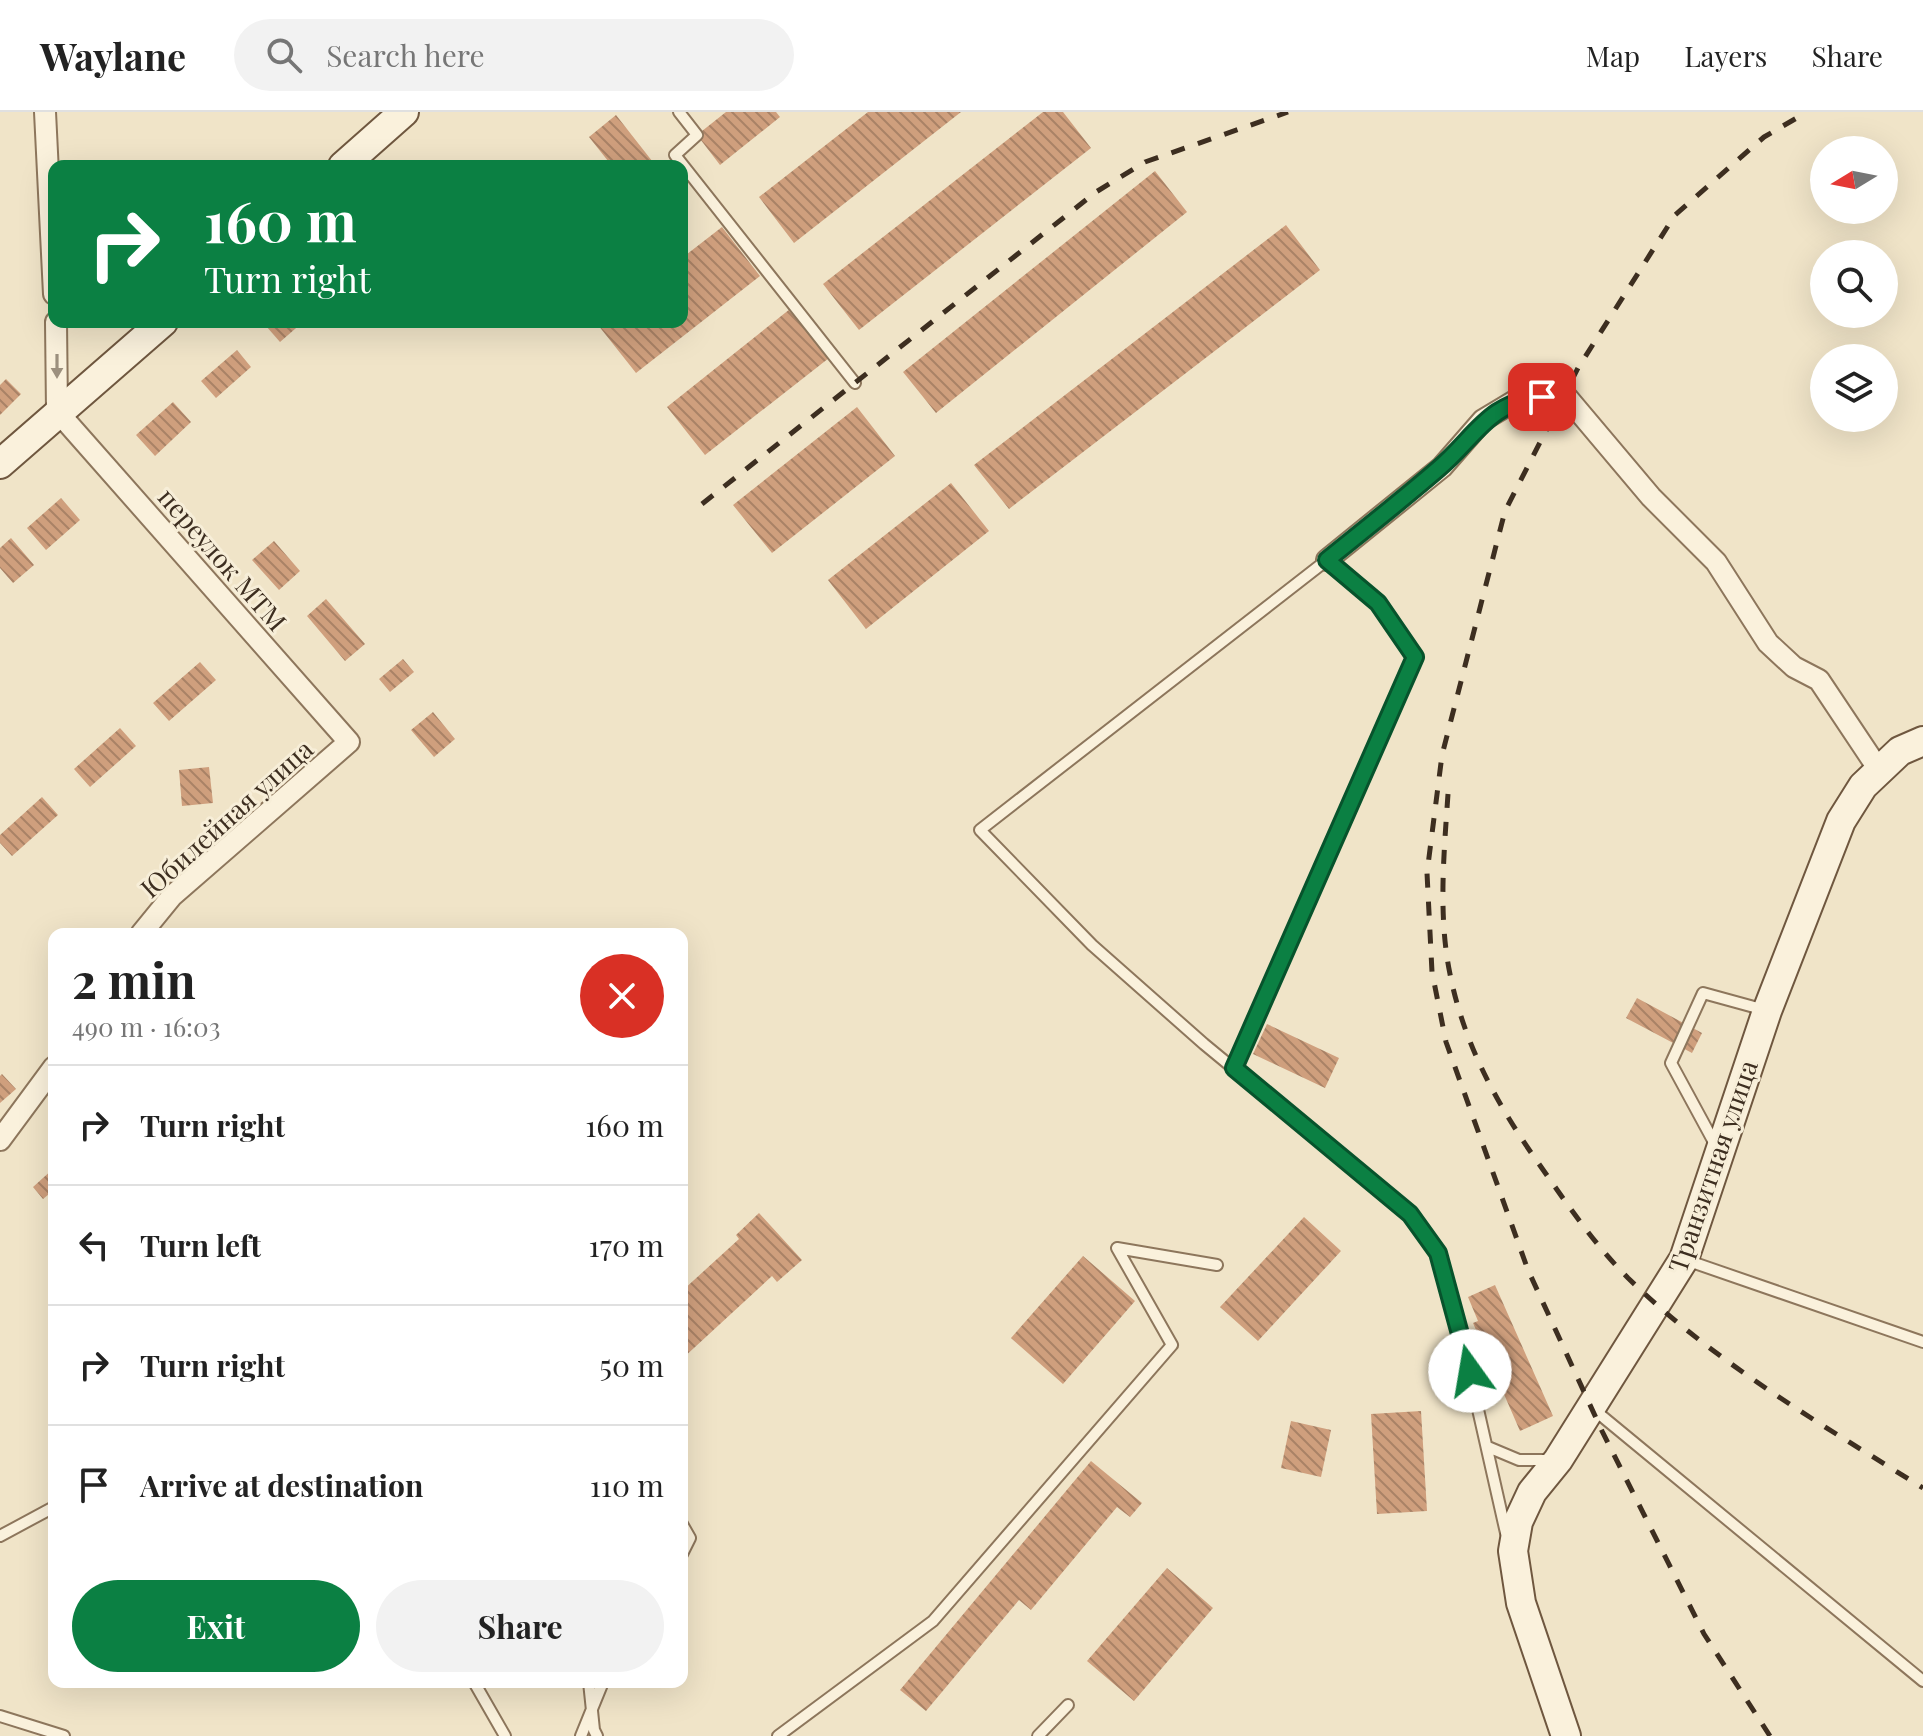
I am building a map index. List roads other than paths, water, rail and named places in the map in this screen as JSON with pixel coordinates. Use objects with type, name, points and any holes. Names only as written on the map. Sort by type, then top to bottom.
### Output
[{"type":"street","points":[[45,112],[48,173]]},
{"type":"street","points":[[350,160],[404,112]]},
{"type":"street","points":[[56,328],[57,411]]},
{"type":"street","points":[[0,464],[57,411],[156,328]]},
{"type":"street","points":[[1327,560],[1442,467],[1483,420],[1518,399],[1565,395],[1580,408],[1651,497],[1716,562],[1768,643],[1794,667],[1819,680],[1879,770]]},
{"type":"street","name":"переулок МТМ","points":[[57,411],[349,742]]},
{"type":"street","name":"Транзитная улица","points":[[1566,1736],[1515,1576],[1513,1551],[1518,1522],[1532,1492],[1558,1460],[1684,1259],[1767,1011],[1841,821],[1863,786],[1879,770],[1900,751],[1923,741]]},
{"type":"street","name":"Юбилейная улица","points":[[146,928],[172,896],[349,742]]},
{"type":"street","points":[[0,1140],[48,1075]]},
{"type":"lane","points":[[679,112],[697,135],[675,155],[679,160]]},
{"type":"lane","points":[[688,171],[855,383]]},
{"type":"lane","points":[[1234,1068],[1415,657],[1378,603],[1327,560],[980,830],[1092,945],[1234,1068],[1410,1214],[1438,1253],[1488,1447],[1515,1576]]},
{"type":"lane","points":[[1719,1152],[1671,1063],[1703,993],[1767,1011]]},
{"type":"lane","points":[[778,1736],[933,1621],[1172,1345],[1117,1248],[1217,1265]]},
{"type":"lane","points":[[1684,1259],[1923,1342]]},
{"type":"lane","points":[[1591,1406],[1923,1681]]},
{"type":"lane","points":[[1488,1447],[1519,1460],[1558,1460]]},
{"type":"lane","points":[[0,1536],[48,1510]]},
{"type":"lane","points":[[477,1688],[505,1736]]},
{"type":"lane","points":[[590,1688],[597,1736]]},
{"type":"lane","points":[[581,1736],[601,1688]]},
{"type":"lane","points":[[1038,1736],[1068,1705]]},
{"type":"lane","points":[[0,1716],[64,1736]]},
{"type":"railway","points":[[702,504],[1096,192],[1145,162],[1288,112]]},
{"type":"railway","points":[[1770,1736],[1704,1634],[1602,1431],[1528,1270],[1446,1042],[1432,972],[1427,873],[1442,755],[1505,511],[1578,368],[1675,215],[1764,137],[1807,112]]},
{"type":"railway","points":[[1448,794],[1443,907],[1450,974],[1464,1025],[1484,1074],[1524,1142],[1570,1209],[1604,1251],[1661,1309],[1770,1391],[1923,1488]]}]
